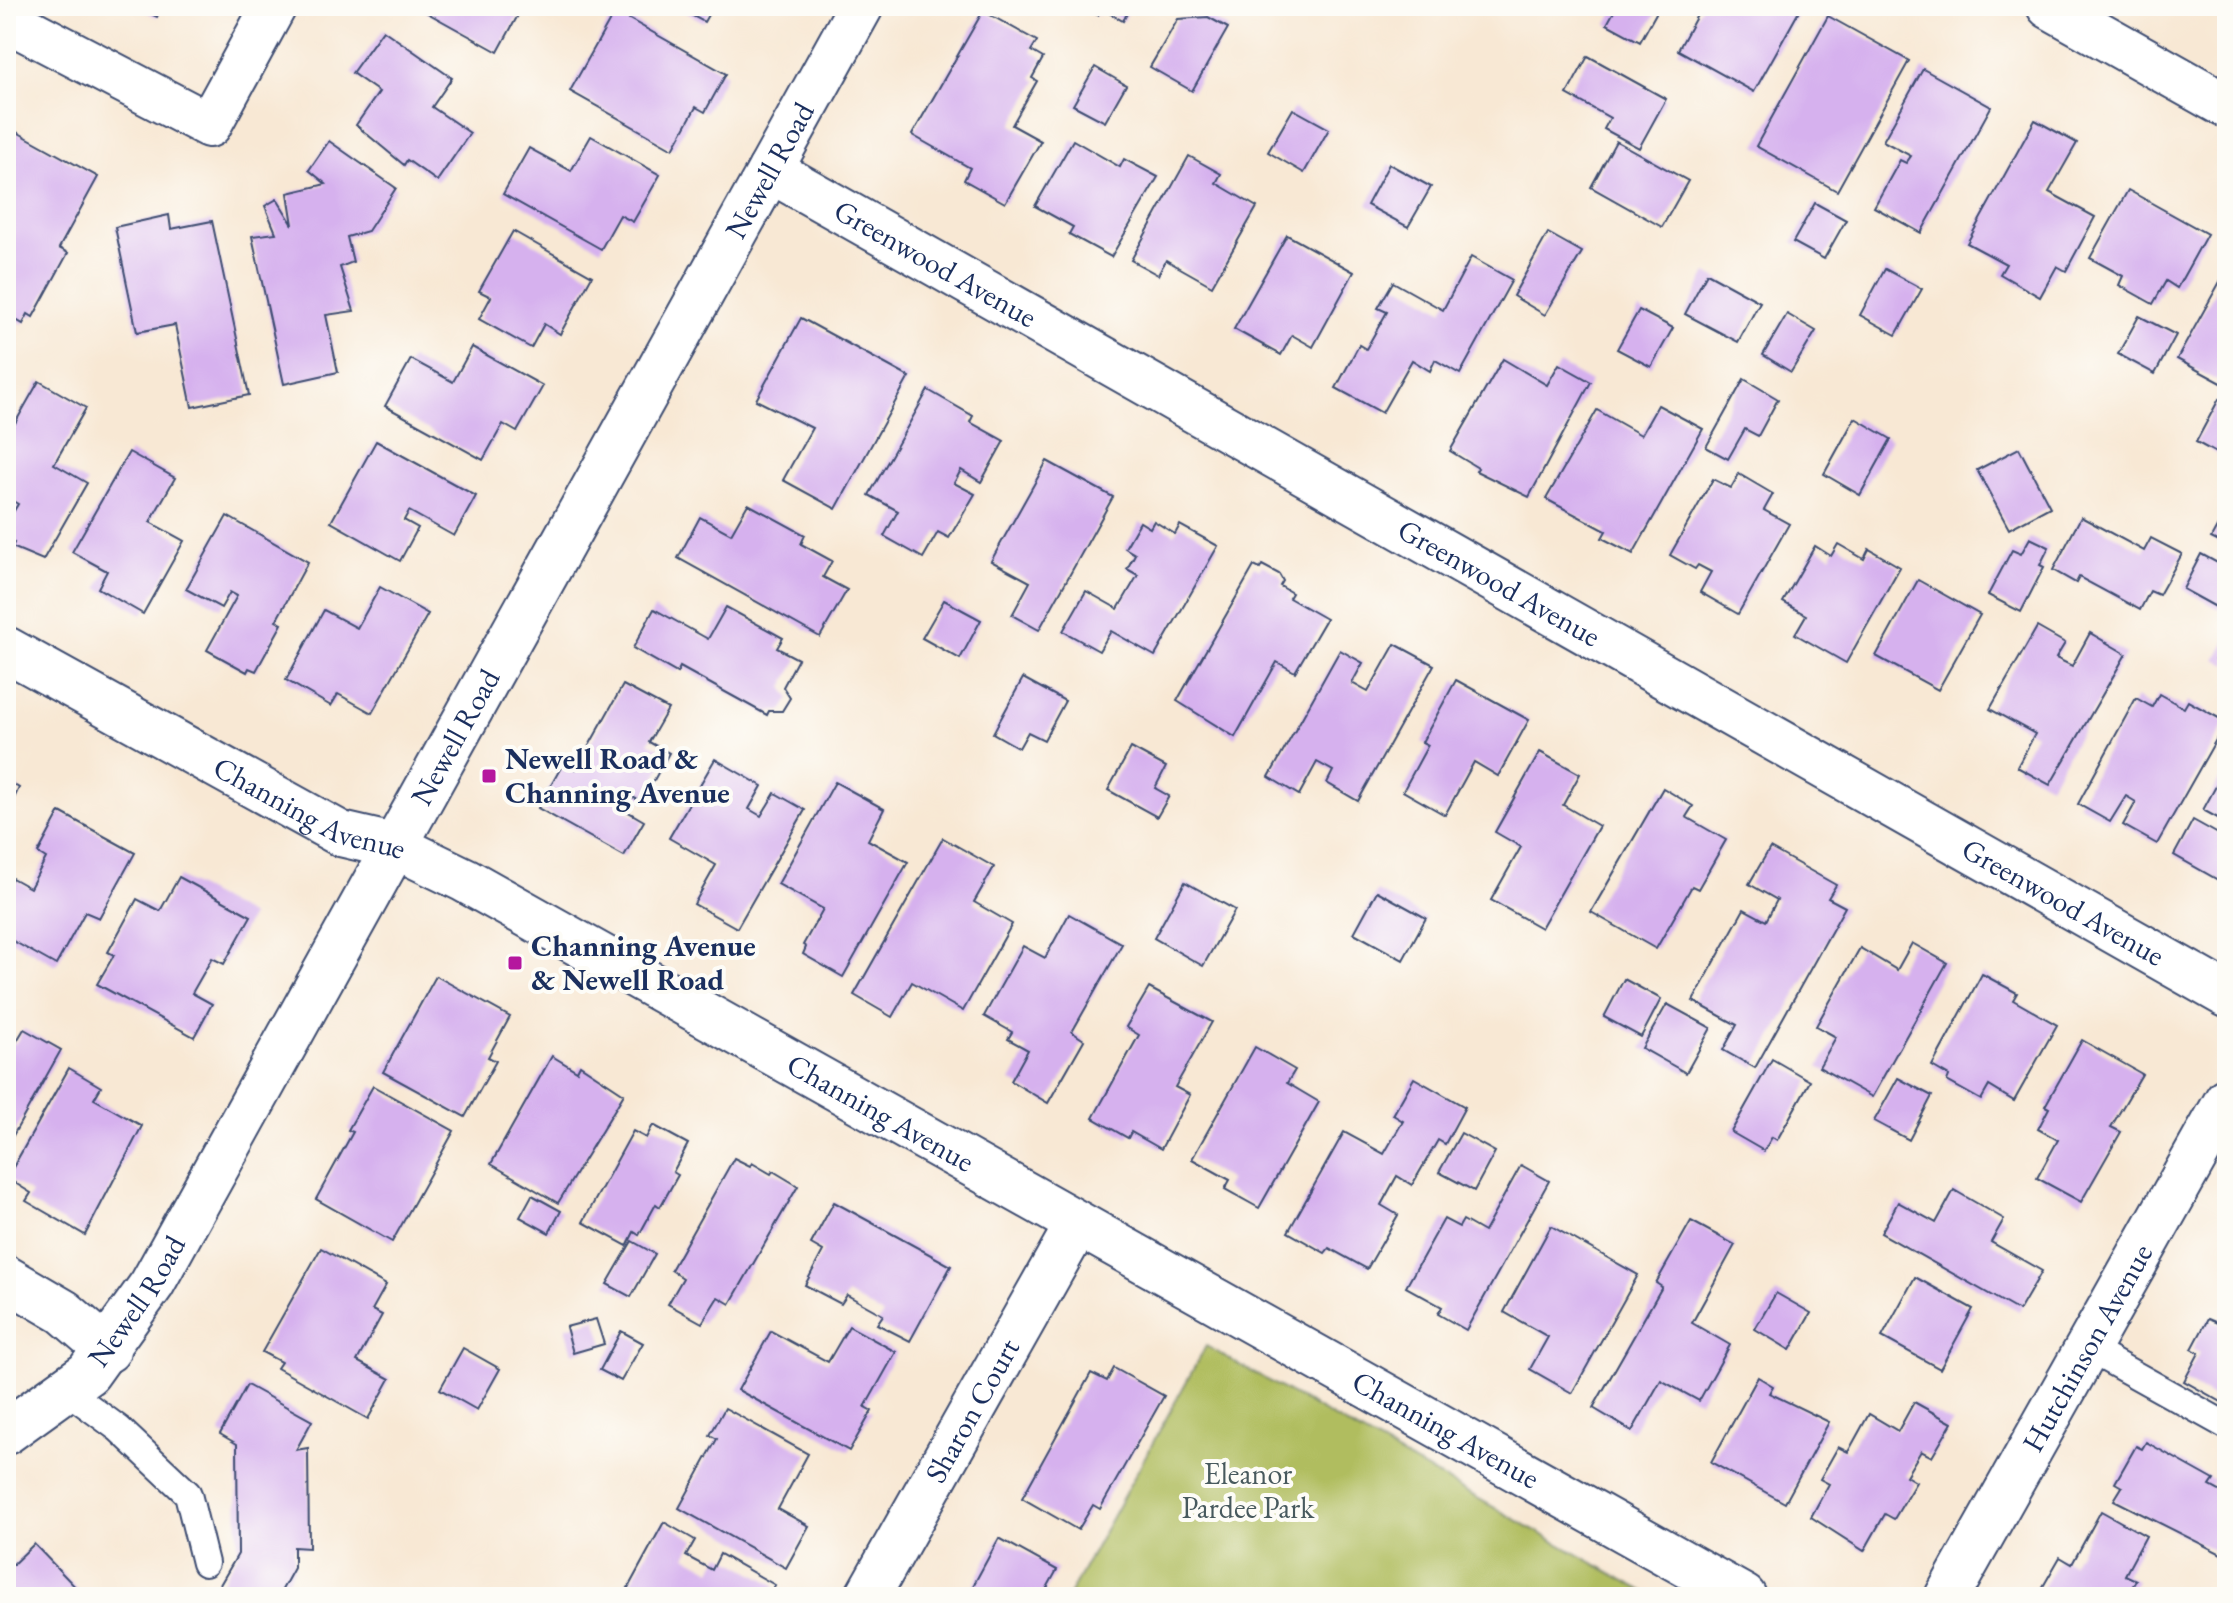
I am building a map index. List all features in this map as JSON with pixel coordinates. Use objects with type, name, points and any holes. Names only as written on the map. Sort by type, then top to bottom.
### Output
[{"type":"street","points":[[6,19],[209,125],[274,6]]},
{"type":"street","name":"Newell Road","points":[[6,1432],[88,1373],[108,1350],[152,1284],[861,6]]},
{"type":"street","points":[[2049,6],[2227,106]]},
{"type":"street","name":"Greenwood Avenue","points":[[770,170],[2227,995]]},
{"type":"street","name":"Channing Avenue","points":[[6,649],[341,834],[397,847],[465,880],[1744,1597]]},
{"type":"street","name":"Hutchinson Avenue","points":[[1947,1597],[2227,1100]]},
{"type":"street","name":"Sharon Court","points":[[867,1597],[1077,1225]]},
{"type":"street","points":[[6,1278],[64,1312],[108,1350]]},
{"type":"lane","points":[[2087,1348],[2227,1426]]},
{"type":"lane","points":[[66,1390],[119,1429],[188,1494],[205,1563]]},
{"type":"green space","name":"Eleanor Pardee Park","points":[[1206,1346],[1654,1597],[1068,1597]]},
{"type":"building","points":[[135,6],[162,6],[157,17]]},
{"type":"building","points":[[415,6],[523,6],[498,52]]},
{"type":"building","points":[[674,6],[713,6],[704,22]]},
{"type":"building","points":[[1072,6],[1131,6],[1123,21],[1102,9],[1098,15]]},
{"type":"building","points":[[1617,6],[1660,6],[1640,42],[1607,24]]},
{"type":"building","points":[[1702,6],[1802,6],[1754,92],[1678,50]]},
{"type":"building","points":[[615,11],[726,74],[705,112],[696,107],[673,149],[570,91]]},
{"type":"building","points":[[983,11],[1037,41],[1031,51],[1043,58],[1032,78],[1037,81],[1012,125],[1041,141],[1005,203],[964,180],[970,168],[912,135]]},
{"type":"building","points":[[1828,16],[1909,61],[1837,191],[1756,146]]},
{"type":"building","points":[[1208,17],[1228,28],[1192,91],[1150,67],[1178,19]]},
{"type":"building","points":[[383,30],[452,78],[432,107],[470,133],[437,181],[407,160],[404,165],[356,125],[379,92],[352,73]]},
{"type":"building","points":[[1588,56],[1666,99],[1639,148],[1604,129],[1610,118],[1567,94]]},
{"type":"building","points":[[1095,67],[1126,85],[1105,122],[1073,105]]},
{"type":"building","points":[[1923,69],[1991,107],[1921,233],[1874,207],[1900,160],[1906,163],[1911,156],[1883,141]]},
{"type":"building","points":[[1293,109],[1329,129],[1304,173],[1268,152]]},
{"type":"building","points":[[2035,120],[2077,143],[2049,192],[2095,217],[2066,271],[2057,266],[2040,297],[2000,274],[2006,264],[1967,243]]},
{"type":"building","points":[[6,126],[98,177],[59,248],[68,253],[33,317],[28,314],[23,324],[6,314]]},
{"type":"building","points":[[591,136],[660,175],[633,222],[620,215],[601,249],[503,194],[529,148],[571,171]]},
{"type":"building","points":[[1073,140],[1120,167],[1124,159],[1158,177],[1111,257],[1069,234],[1073,227],[1035,206]]},
{"type":"building","points":[[329,141],[396,188],[368,231],[347,237],[353,262],[340,267],[354,311],[326,315],[338,372],[284,384],[252,236],[276,233],[265,206],[277,199],[293,225],[288,193],[326,184],[309,170]]},
{"type":"building","points":[[1616,141],[1688,181],[1662,227],[1591,187]]},
{"type":"building","points":[[1189,156],[1221,174],[1216,183],[1257,207],[1212,286],[1166,260],[1158,275],[1131,260]]},
{"type":"building","points":[[1389,164],[1431,187],[1408,227],[1367,205]]},
{"type":"building","points":[[2128,190],[2207,234],[2177,288],[2166,281],[2153,304],[2119,285],[2123,276],[2090,258]]},
{"type":"building","points":[[1815,203],[1846,220],[1824,259],[1793,242]]},
{"type":"building","points":[[169,215],[171,229],[212,221],[249,395],[192,407],[175,325],[137,332],[115,227]]},
{"type":"building","points":[[513,231],[592,276],[560,334],[544,324],[531,348],[479,319],[491,297],[479,291]]},
{"type":"building","points":[[1548,233],[1582,252],[1545,315],[1513,296]]},
{"type":"building","points":[[1287,235],[1354,272],[1313,347],[1292,335],[1281,355],[1234,329]]},
{"type":"building","points":[[1471,257],[1512,280],[1460,374],[1435,360],[1430,371],[1412,360],[1382,413],[1336,388],[1359,345],[1366,349],[1387,312],[1378,308],[1393,282],[1443,310]]},
{"type":"building","points":[[1885,269],[1922,289],[1896,335],[1860,315]]},
{"type":"building","points":[[2227,269],[2227,386],[2177,359]]},
{"type":"building","points":[[1707,273],[1760,302],[1738,342],[1685,314]]},
{"type":"building","points":[[1639,310],[1673,328],[1651,367],[1617,349]]},
{"type":"building","points":[[1787,314],[1816,331],[1791,372],[1763,355]]},
{"type":"building","points":[[2139,316],[2176,335],[2155,374],[2118,354]]},
{"type":"building","points":[[801,318],[909,377],[836,509],[783,480],[812,428],[756,400]]},
{"type":"building","points":[[472,347],[543,386],[517,432],[503,424],[483,460],[385,406],[411,359],[453,382]]},
{"type":"building","points":[[1503,359],[1547,385],[1559,364],[1591,382],[1529,497],[1476,471],[1478,468],[1450,451]]},
{"type":"building","points":[[1744,379],[1778,399],[1758,436],[1745,429],[1728,459],[1706,447]]},
{"type":"building","points":[[39,381],[86,408],[54,464],[87,483],[43,560],[12,547],[14,543],[6,539],[6,524],[18,504],[6,497],[6,439]]},
{"type":"building","points":[[928,390],[973,416],[970,422],[1004,441],[981,482],[961,470],[954,483],[975,494],[949,538],[938,532],[923,558],[884,536],[898,511],[869,495]]},
{"type":"building","points":[[2219,399],[2227,404],[2227,459],[2196,442]]},
{"type":"building","points":[[1658,405],[1703,429],[1633,554],[1602,538],[1606,531],[1546,499],[1597,410],[1641,435]]},
{"type":"building","points":[[1855,418],[1891,439],[1860,495],[1824,474]]},
{"type":"building","points":[[376,441],[476,496],[454,536],[409,511],[404,520],[418,528],[400,561],[331,522]]},
{"type":"building","points":[[2019,448],[2050,507],[2009,529],[1977,470]]},
{"type":"building","points":[[129,452],[175,478],[150,522],[184,541],[143,614],[98,588],[107,571],[72,552]]},
{"type":"building","points":[[1047,461],[1113,497],[1039,630],[1012,615],[1030,582],[991,561]]},
{"type":"building","points":[[1739,474],[1773,494],[1764,510],[1789,524],[1738,614],[1700,592],[1711,572],[1698,565],[1695,569],[1670,555],[1713,479],[1731,488]]},
{"type":"building","points":[[748,504],[805,535],[801,544],[832,561],[823,577],[847,590],[820,637],[678,558],[700,517],[731,534]]},
{"type":"building","points":[[2227,509],[2227,546],[2211,538]]},
{"type":"building","points":[[227,516],[308,562],[276,621],[282,624],[256,671],[249,668],[247,672],[207,650],[237,596],[230,592],[221,608],[186,589]]},
{"type":"building","points":[[2081,517],[2144,551],[2151,538],[2182,554],[2159,595],[2150,591],[2140,610],[2079,577],[2076,583],[2053,570]]},
{"type":"building","points":[[1154,521],[1175,534],[1180,525],[1218,546],[1155,656],[1111,631],[1099,651],[1063,631],[1086,591],[1118,609],[1138,575],[1127,569],[1135,554],[1125,548],[1140,522],[1150,528]]},
{"type":"building","points":[[2030,538],[2049,547],[2040,565],[2044,567],[2021,612],[1988,595],[2012,550],[2021,554]]},
{"type":"building","points":[[1838,544],[1864,559],[1869,549],[1900,567],[1846,663],[1795,634],[1806,615],[1783,602],[1815,546],[1831,556]]},
{"type":"building","points":[[2201,554],[2227,568],[2227,603],[2223,611],[2183,589]]},
{"type":"building","points":[[1262,565],[1279,574],[1283,581],[1280,586],[1292,593],[1289,598],[1326,619],[1295,672],[1277,662],[1235,737],[1177,701],[1254,566],[1260,569]]},
{"type":"building","points":[[1918,580],[1980,615],[1938,690],[1876,656]]},
{"type":"building","points":[[380,587],[428,614],[372,713],[338,694],[331,706],[286,680],[324,610],[357,628]]},
{"type":"building","points":[[944,600],[981,620],[960,659],[922,638]]},
{"type":"building","points":[[726,607],[783,638],[777,648],[798,659],[783,687],[790,698],[782,711],[769,711],[767,715],[680,667],[677,673],[633,648],[654,609],[708,639]]},
{"type":"building","points":[[2037,627],[2065,643],[2056,658],[2072,666],[2090,633],[2126,654],[2050,785],[2017,767],[2035,734],[1990,709]]},
{"type":"building","points":[[2227,639],[2227,665],[2216,659]]},
{"type":"building","points":[[1395,644],[1434,665],[1358,801],[1327,783],[1333,771],[1317,762],[1299,795],[1269,777],[1340,650],[1363,663],[1352,683],[1368,692]]},
{"type":"building","points":[[1023,678],[1065,701],[1044,740],[1028,732],[1019,748],[993,733]]},
{"type":"building","points":[[1456,680],[1529,720],[1498,776],[1474,762],[1445,815],[1403,791],[1428,745],[1422,742]]},
{"type":"building","points":[[623,685],[668,709],[649,742],[669,753],[642,802],[627,794],[620,807],[644,821],[624,856],[538,808],[564,762],[576,769]]},
{"type":"building","points":[[2159,694],[2184,708],[2188,701],[2226,722],[2157,844],[2123,825],[2136,802],[2126,796],[2110,822],[2078,804],[2136,698],[2152,707]]},
{"type":"building","points":[[1131,748],[1166,767],[1155,788],[1169,796],[1157,817],[1108,790]]},
{"type":"building","points":[[1540,752],[1580,774],[1563,805],[1599,826],[1541,928],[1491,900],[1521,847],[1495,832]]},
{"type":"building","points":[[715,759],[762,786],[749,809],[761,816],[775,793],[805,810],[737,928],[694,904],[716,865],[669,838]]},
{"type":"building","points":[[2227,766],[2227,823],[2203,810]]},
{"type":"building","points":[[6,780],[19,788],[6,815]]},
{"type":"building","points":[[835,782],[884,809],[868,840],[908,862],[843,977],[803,954],[806,947],[803,945],[823,909],[778,884]]},
{"type":"building","points":[[1663,788],[1693,806],[1686,817],[1726,840],[1698,889],[1692,886],[1656,949],[1591,912]]},
{"type":"building","points":[[60,812],[135,853],[99,918],[85,912],[56,965],[6,937],[6,888],[12,878],[30,888],[46,858],[38,853]]},
{"type":"building","points":[[2193,820],[2220,835],[2227,823],[2227,885],[2174,855]]},
{"type":"building","points":[[943,838],[994,867],[974,902],[1012,924],[963,1011],[912,982],[892,1017],[854,995]]},
{"type":"building","points":[[1770,848],[1836,885],[1828,898],[1845,907],[1755,1068],[1723,1050],[1737,1025],[1693,1001],[1744,909],[1766,921],[1777,900],[1749,884]]},
{"type":"building","points":[[179,877],[251,916],[224,964],[212,958],[192,993],[212,1004],[194,1037],[97,984],[114,955],[108,952],[137,899],[160,911]]},
{"type":"building","points":[[1185,882],[1235,910],[1203,966],[1154,938]]},
{"type":"building","points":[[1377,891],[1426,918],[1403,960],[1354,933]]},
{"type":"building","points":[[1069,914],[1122,944],[1072,1032],[1084,1040],[1048,1103],[1011,1081],[1028,1050],[1008,1039],[1012,1032],[984,1016],[1023,946],[1045,958]]},
{"type":"building","points":[[1912,943],[1947,963],[1872,1097],[1819,1067],[1836,1037],[1816,1026],[1860,948],[1897,970]]},
{"type":"building","points":[[1982,974],[2017,993],[2013,1000],[2057,1025],[2014,1101],[1989,1086],[1981,1100],[1947,1081],[1949,1076],[1932,1066]]},
{"type":"building","points":[[436,976],[510,1017],[488,1057],[496,1061],[465,1117],[383,1072]]},
{"type":"building","points":[[1624,979],[1661,999],[1641,1037],[1604,1017]]},
{"type":"building","points":[[1149,988],[1212,1022],[1175,1087],[1190,1095],[1161,1149],[1131,1132],[1128,1138],[1093,1118],[1139,1035],[1126,1027]]},
{"type":"building","points":[[1667,1004],[1711,1028],[1686,1073],[1642,1048]]},
{"type":"building","points":[[24,1029],[61,1050],[6,1148],[6,1039],[15,1044]]},
{"type":"building","points":[[2082,1040],[2142,1074],[2111,1127],[2121,1132],[2081,1202],[2037,1178],[2058,1140],[2038,1129],[2049,1108],[2045,1106]]},
{"type":"building","points":[[1255,1047],[1295,1070],[1287,1083],[1319,1102],[1259,1208],[1225,1189],[1230,1180],[1192,1159]]},
{"type":"building","points":[[552,1056],[577,1071],[580,1065],[624,1094],[558,1203],[491,1164]]},
{"type":"building","points":[[1772,1059],[1810,1081],[1777,1140],[1772,1137],[1764,1151],[1731,1132]]},
{"type":"building","points":[[69,1068],[101,1087],[94,1099],[142,1126],[85,1235],[26,1201],[31,1193],[7,1178]]},
{"type":"building","points":[[1414,1078],[1465,1107],[1445,1144],[1438,1140],[1412,1185],[1397,1176],[1381,1205],[1398,1215],[1367,1269],[1329,1248],[1325,1253],[1288,1232],[1344,1132],[1384,1154],[1403,1121],[1393,1115]]},
{"type":"building","points":[[1898,1078],[1932,1096],[1909,1140],[1874,1121]]},
{"type":"building","points":[[373,1086],[454,1131],[392,1242],[316,1199],[353,1132],[348,1130]]},
{"type":"building","points":[[653,1125],[688,1144],[673,1172],[678,1175],[660,1207],[656,1204],[639,1235],[634,1232],[627,1246],[583,1222],[633,1131],[646,1138]]},
{"type":"building","points":[[1461,1133],[1495,1152],[1474,1191],[1439,1172]]},
{"type":"building","points":[[734,1158],[750,1166],[752,1163],[771,1174],[773,1171],[798,1186],[730,1304],[718,1297],[702,1323],[668,1304],[683,1278],[671,1270]]},
{"type":"building","points":[[1521,1165],[1549,1181],[1466,1330],[1438,1314],[1442,1307],[1406,1287],[1444,1219],[1459,1227],[1463,1220],[1484,1232]]},
{"type":"building","points":[[1954,1190],[2004,1219],[1991,1242],[2042,1271],[2019,1311],[1881,1233],[1898,1202],[1936,1223]]},
{"type":"building","points":[[532,1195],[561,1211],[549,1233],[520,1217]]},
{"type":"building","points":[[834,1202],[951,1266],[910,1341],[877,1324],[883,1315],[847,1295],[841,1304],[805,1285],[823,1251],[811,1244]]},
{"type":"building","points":[[1691,1221],[1735,1245],[1692,1323],[1730,1345],[1699,1401],[1661,1380],[1632,1431],[1593,1408],[1662,1287],[1656,1283]]},
{"type":"building","points":[[1551,1226],[1638,1275],[1572,1393],[1530,1369],[1548,1337],[1504,1312]]},
{"type":"building","points":[[632,1241],[655,1254],[631,1297],[607,1284]]},
{"type":"building","points":[[321,1248],[386,1285],[372,1310],[382,1315],[357,1361],[390,1379],[368,1419],[277,1368],[281,1362],[262,1352]]},
{"type":"building","points":[[1915,1277],[1973,1309],[1940,1369],[1882,1337]]},
{"type":"building","points":[[1776,1293],[1811,1313],[1790,1350],[1755,1329]]},
{"type":"building","points":[[596,1319],[604,1344],[573,1353],[566,1327]]},
{"type":"building","points":[[2208,1319],[2227,1327],[2227,1405],[2184,1381],[2199,1353],[2192,1349]]},
{"type":"building","points":[[849,1326],[896,1352],[865,1407],[872,1411],[849,1451],[738,1390],[771,1331],[828,1362]]},
{"type":"building","points":[[621,1331],[643,1343],[621,1381],[600,1370]]},
{"type":"building","points":[[463,1348],[500,1369],[477,1410],[440,1389]]},
{"type":"building","points":[[1114,1368],[1164,1396],[1100,1509],[1093,1505],[1078,1530],[1022,1498],[1091,1373],[1107,1381]]},
{"type":"building","points":[[1758,1377],[1773,1386],[1769,1393],[1829,1422],[1785,1503],[1711,1462]]},
{"type":"building","points":[[247,1385],[312,1421],[296,1450],[308,1448],[309,1548],[294,1547],[294,1568],[278,1597],[228,1597],[217,1590],[238,1554],[237,1444],[220,1434]]},
{"type":"building","points":[[1914,1402],[1952,1423],[1932,1457],[1921,1451],[1906,1476],[1916,1482],[1894,1519],[1885,1514],[1864,1551],[1811,1517],[1829,1484],[1820,1479],[1838,1447],[1848,1452],[1869,1414],[1898,1431]]},
{"type":"building","points":[[725,1408],[808,1454],[778,1509],[809,1526],[786,1568],[679,1508],[717,1439],[710,1435]]},
{"type":"building","points":[[2146,1442],[2214,1480],[2210,1486],[2227,1495],[2227,1548],[2223,1555],[2114,1500],[2122,1487],[2115,1483],[2136,1446],[2142,1449]]},
{"type":"building","points":[[2101,1511],[2146,1536],[2125,1575],[2136,1580],[2127,1597],[2037,1597],[2060,1557],[2072,1564]]},
{"type":"building","points":[[664,1522],[695,1540],[686,1556],[712,1570],[720,1554],[775,1585],[768,1597],[623,1597]]},
{"type":"building","points":[[999,1538],[1057,1570],[1042,1597],[967,1597]]},
{"type":"building","points":[[34,1544],[85,1597],[6,1597],[6,1571]]},
{"type":"place","name":"Newell Road & Channing Avenue","points":[[489,776]]},
{"type":"place","name":"Channing Avenue & Newell Road","points":[[515,963]]}]
